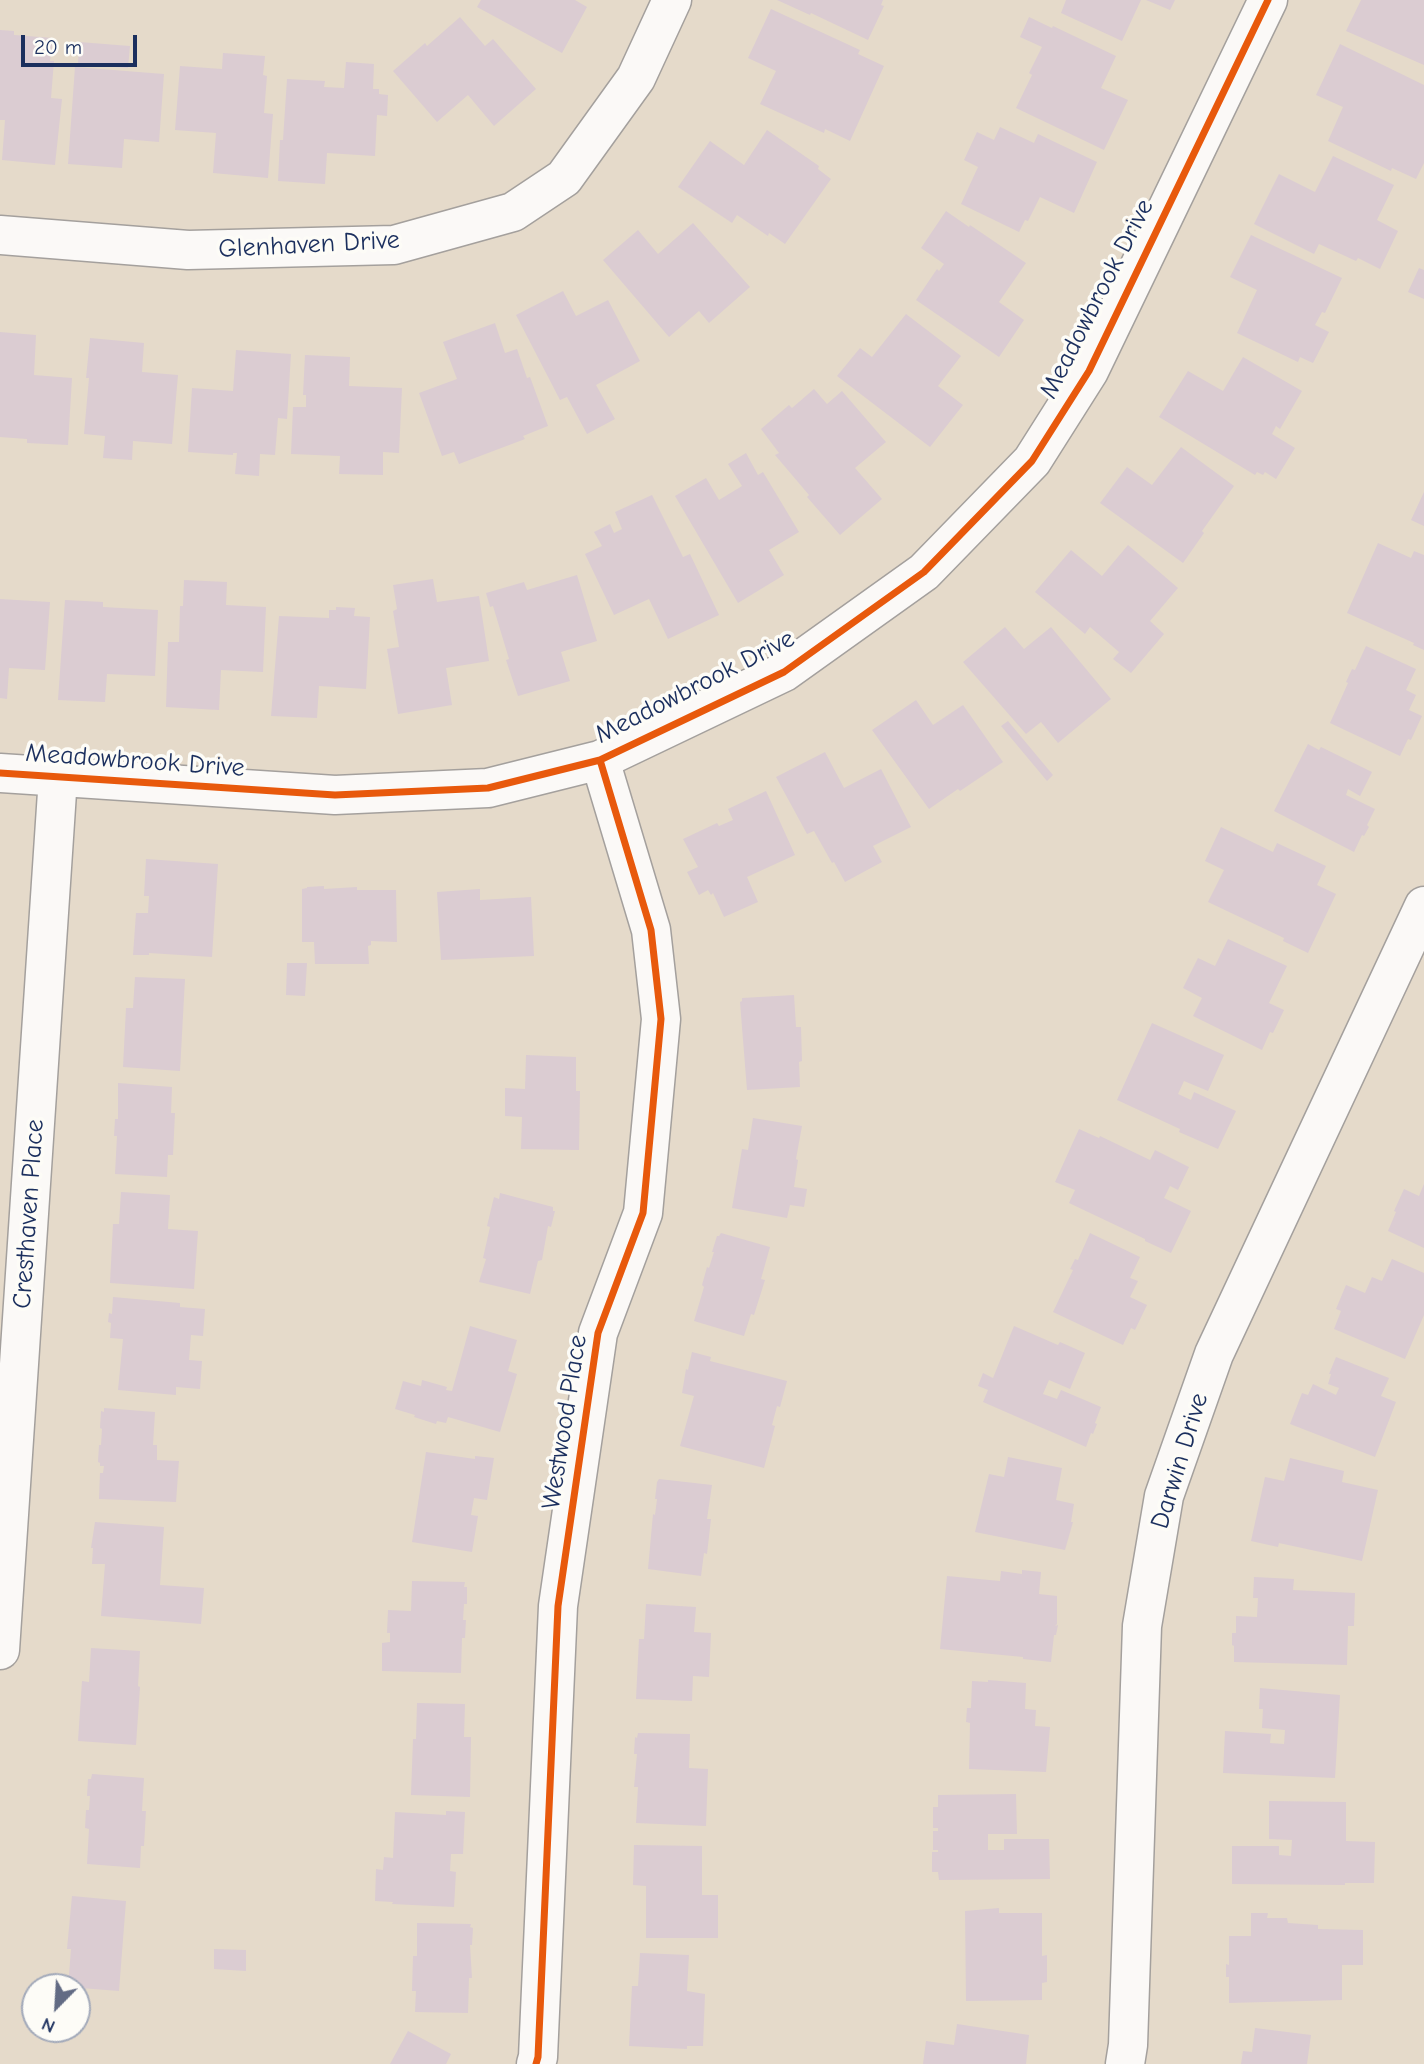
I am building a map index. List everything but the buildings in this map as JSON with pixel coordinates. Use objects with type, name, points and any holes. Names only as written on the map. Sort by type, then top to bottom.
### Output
[{"type":"street","name":"Glenhaven Drive","points":[[0,235],[188,250],[394,246],[513,212],[564,178],[636,78],[672,0]]},
{"type":"street","name":"Meadowbrook Drive","points":[[0,773],[335,795],[488,788],[600,760],[784,672],[923,572],[1032,461],[1090,372],[1268,0]]},
{"type":"street","name":"Westwood Place","points":[[536,2064],[558,1606],[598,1333],[643,1213],[661,1019],[651,930],[600,760]]},
{"type":"street","name":"Cresthaven Place","points":[[0,1650],[58,777]]},
{"type":"street","name":"Darwin Drive","points":[[1125,2064],[1128,2045],[1142,1626],[1164,1496],[1214,1354],[1424,906]]},
{"type":"cycle path","points":[[0,773],[335,795],[488,788],[600,760],[784,672],[924,572],[1032,461],[1089,371],[1268,0]]},
{"type":"cycle path","points":[[536,2064],[558,1606],[598,1333],[643,1213],[661,1019],[651,930],[600,760]]}]
